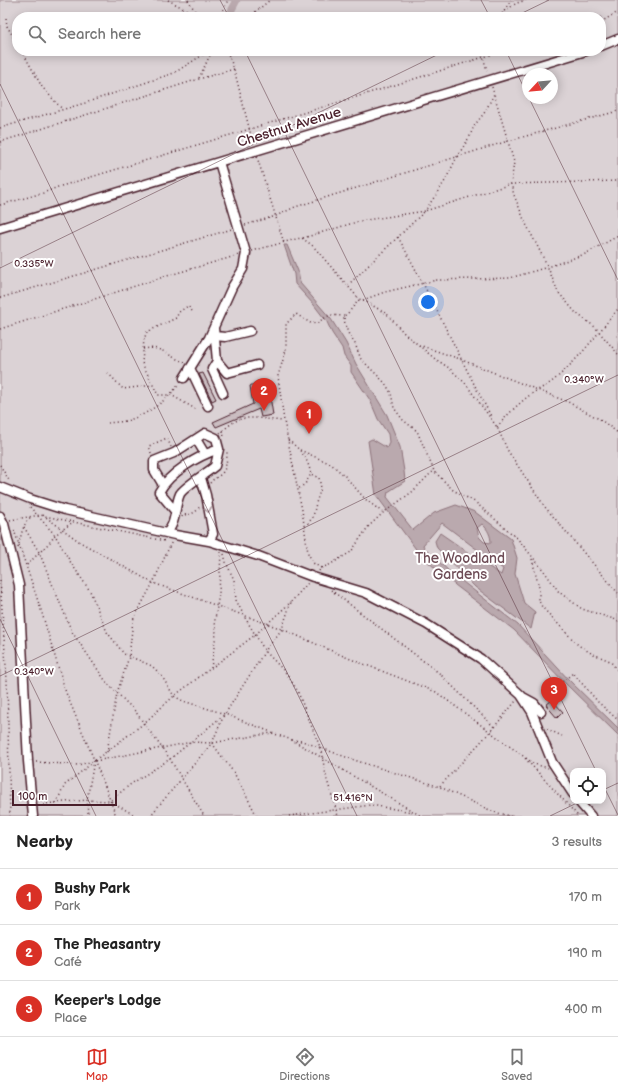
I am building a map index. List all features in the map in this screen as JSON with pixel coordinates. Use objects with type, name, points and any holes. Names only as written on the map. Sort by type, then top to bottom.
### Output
[{"type":"street","points":[[606,44],[618,39]]},
{"type":"street","points":[[606,45],[618,44]]},
{"type":"street","name":"Chestnut Avenue","points":[[0,228],[569,56]]},
{"type":"street","points":[[184,378],[209,338],[232,287],[243,269],[246,253],[223,180],[219,162]]},
{"type":"street","points":[[214,327],[217,361],[227,373],[257,365]]},
{"type":"street","points":[[215,336],[226,337],[250,331]]},
{"type":"street","points":[[217,361],[212,369],[223,393]]},
{"type":"street","points":[[192,365],[208,406]]},
{"type":"street","points":[[163,485],[154,470],[154,461],[174,453],[205,433],[216,438],[218,450],[215,466],[201,478],[191,483],[180,494],[175,511],[171,537]]},
{"type":"street","points":[[196,438],[205,454]]},
{"type":"street","points":[[175,511],[159,492],[163,485],[186,466],[205,454],[218,450]]},
{"type":"street","points":[[201,478],[206,495],[213,534],[209,540]]},
{"type":"street","points":[[0,487],[30,500],[171,537],[209,540],[258,556],[313,577],[366,592],[426,624],[481,659],[522,696],[532,712],[556,768],[570,789]]},
{"type":"street","points":[[2,520],[18,585],[28,761],[33,816]]},
{"type":"street","points":[[522,696],[535,702],[541,712]]},
{"type":"street","points":[[581,804],[591,816]]},
{"type":"path","points":[[168,0],[190,12]]},
{"type":"path","points":[[188,0],[196,12]]},
{"type":"path","points":[[222,12],[228,0]]},
{"type":"path","points":[[255,12],[270,0]]},
{"type":"path","points":[[504,11],[511,0]]},
{"type":"path","points":[[504,11],[517,3],[526,0]]},
{"type":"path","points":[[606,19],[618,12]]},
{"type":"path","points":[[6,18],[12,34]]},
{"type":"path","points":[[25,56],[42,87],[62,109]]},
{"type":"path","points":[[0,128],[84,103],[174,73],[201,56]]},
{"type":"path","points":[[199,79],[210,56]]},
{"type":"path","points":[[229,56],[234,69],[255,150],[284,243]]},
{"type":"path","points":[[0,205],[434,74],[486,56]]},
{"type":"path","points":[[483,57],[514,162],[511,184],[525,222],[548,267],[558,292],[576,313],[599,331],[618,354]]},
{"type":"path","points":[[0,142],[234,69]]},
{"type":"path","points":[[348,285],[425,211],[445,181],[474,126],[485,112],[494,94]]},
{"type":"path","points":[[0,298],[276,216],[295,207],[508,141],[618,112]]},
{"type":"path","points":[[0,329],[156,279],[246,253],[360,221],[425,211],[511,184],[618,181]]},
{"type":"path","points":[[363,300],[386,292],[437,280],[510,278],[585,254],[618,236]]},
{"type":"path","points":[[398,237],[424,283],[493,422]]},
{"type":"path","points":[[302,238],[313,246],[359,299],[387,314],[404,333],[434,358],[449,368],[465,383],[497,427],[508,451],[545,507],[618,593]]},
{"type":"path","points":[[321,568],[313,563],[308,553],[305,528],[284,421],[278,376],[286,350],[286,324],[296,314],[312,324],[330,315],[344,316],[359,299]]},
{"type":"path","points":[[192,311],[188,306],[179,312],[176,318],[147,332],[144,339],[142,363],[158,394],[171,395],[197,410]]},
{"type":"path","points":[[497,427],[518,405],[553,381],[564,371],[584,351],[618,309]]},
{"type":"path","points":[[344,316],[345,325],[361,359],[385,383],[394,408],[404,420],[417,431],[434,471],[453,490],[475,502],[517,538],[559,592],[582,610],[614,618],[618,622]]},
{"type":"path","points":[[418,345],[461,360],[568,402],[601,420],[618,433]]},
{"type":"path","points":[[143,350],[152,348],[166,351],[176,360],[192,365]]},
{"type":"path","points":[[108,373],[123,389],[153,385]]},
{"type":"path","points":[[108,423],[132,419],[151,409],[171,395],[184,378]]},
{"type":"path","points":[[216,438],[228,425],[242,419],[257,418],[284,421]]},
{"type":"path","points":[[154,461],[149,446],[167,438],[174,453]]},
{"type":"path","points":[[288,440],[300,450],[308,461],[311,474],[305,484],[298,490]]},
{"type":"path","points":[[300,450],[331,464],[345,476],[365,499],[383,512]]},
{"type":"path","points":[[0,465],[10,482]]},
{"type":"path","points":[[56,803],[65,785],[143,724],[174,696],[255,635],[292,601],[321,568],[351,552],[368,528],[383,512],[412,492],[434,471]]},
{"type":"path","points":[[305,528],[312,517],[321,488],[319,478],[311,474]]},
{"type":"path","points":[[30,507],[55,534],[71,563],[90,591],[107,632],[124,654],[152,666],[161,675],[174,696],[183,701],[225,714],[292,740],[421,816]]},
{"type":"path","points":[[43,515],[80,542],[153,583],[282,629],[348,658],[436,692],[534,764],[549,769],[556,768]]},
{"type":"path","points":[[2,520],[43,515],[171,537],[153,583],[132,620],[129,657],[117,693],[107,752]]},
{"type":"path","points":[[18,550],[24,527],[27,520],[32,516]]},
{"type":"path","points":[[2,520],[14,529],[27,566],[66,693],[116,816]]},
{"type":"path","points":[[27,566],[51,541],[55,534],[73,521]]},
{"type":"path","points":[[24,527],[39,552],[72,632],[107,683],[135,711],[170,759],[181,780],[204,816]]},
{"type":"path","points":[[211,669],[216,634],[215,620],[220,575],[220,559],[223,545]]},
{"type":"path","points":[[223,545],[226,562],[234,580],[236,600],[244,616],[265,651],[287,674],[297,690],[320,747],[326,780],[338,816]]},
{"type":"path","points":[[532,557],[539,588],[539,601],[542,608],[578,645],[590,653],[610,661],[618,671]]},
{"type":"path","points":[[0,580],[7,680],[10,816]]},
{"type":"path","points":[[331,591],[439,674],[494,727]]},
{"type":"path","points":[[150,816],[212,743],[225,714],[265,651],[282,629],[292,601]]},
{"type":"path","points":[[562,682],[573,673],[598,702],[618,720]]},
{"type":"path","points":[[440,787],[522,696]]},
{"type":"path","points":[[110,801],[131,784],[170,759],[225,714]]},
{"type":"path","points":[[547,728],[562,736]]},
{"type":"path","points":[[28,761],[78,765],[192,742],[212,743],[272,733]]},
{"type":"path","points":[[292,740],[302,741],[354,760],[440,787],[494,812],[511,816]]},
{"type":"path","points":[[212,743],[234,773],[257,816]]},
{"type":"path","points":[[523,756],[578,816]]},
{"type":"path","points":[[88,816],[87,800],[94,761]]},
{"type":"path","points":[[43,804],[87,800],[110,801],[136,816]]},
{"type":"path","points":[[289,816],[370,805],[414,812]]},
{"type":"green space","name":"The Woodland Gardens","points":[[0,0],[618,0],[618,816],[0,816]]},
{"type":"shaded area","points":[[284,245],[287,245],[298,271],[300,283],[331,319],[387,415],[400,447],[405,481],[388,492],[387,497],[413,530],[434,513],[456,505],[475,512],[511,539],[517,558],[515,574],[524,603],[535,612],[531,629],[475,587],[437,548],[435,541],[440,533],[501,575],[503,569],[442,523],[423,545],[425,549],[449,571],[518,625],[570,681],[618,728],[618,735],[514,630],[455,585],[421,556],[376,495],[368,441],[372,439],[387,448],[389,442],[388,434],[378,419],[370,400],[351,372],[351,366],[344,356],[342,348],[327,322],[295,284],[294,274]],"holes":[[[482,524],[489,533],[491,543],[484,542],[479,537],[477,528]]]},
{"type":"building","points":[[203,373],[216,399],[212,401],[199,374]]},
{"type":"building","points":[[258,381],[260,391],[269,390],[273,415],[261,417],[259,409],[216,427],[213,422],[253,404],[250,386]]},
{"type":"building","points":[[552,700],[563,712],[557,718],[546,705]]},
{"type":"waterway","points":[[231,12],[237,0]]},
{"type":"place","name":"The Pheasantry","points":[[264,411]]},
{"type":"place","name":"Bushy Park","points":[[309,434]]},
{"type":"place","name":"Keeper's Lodge","points":[[554,710]]}]
